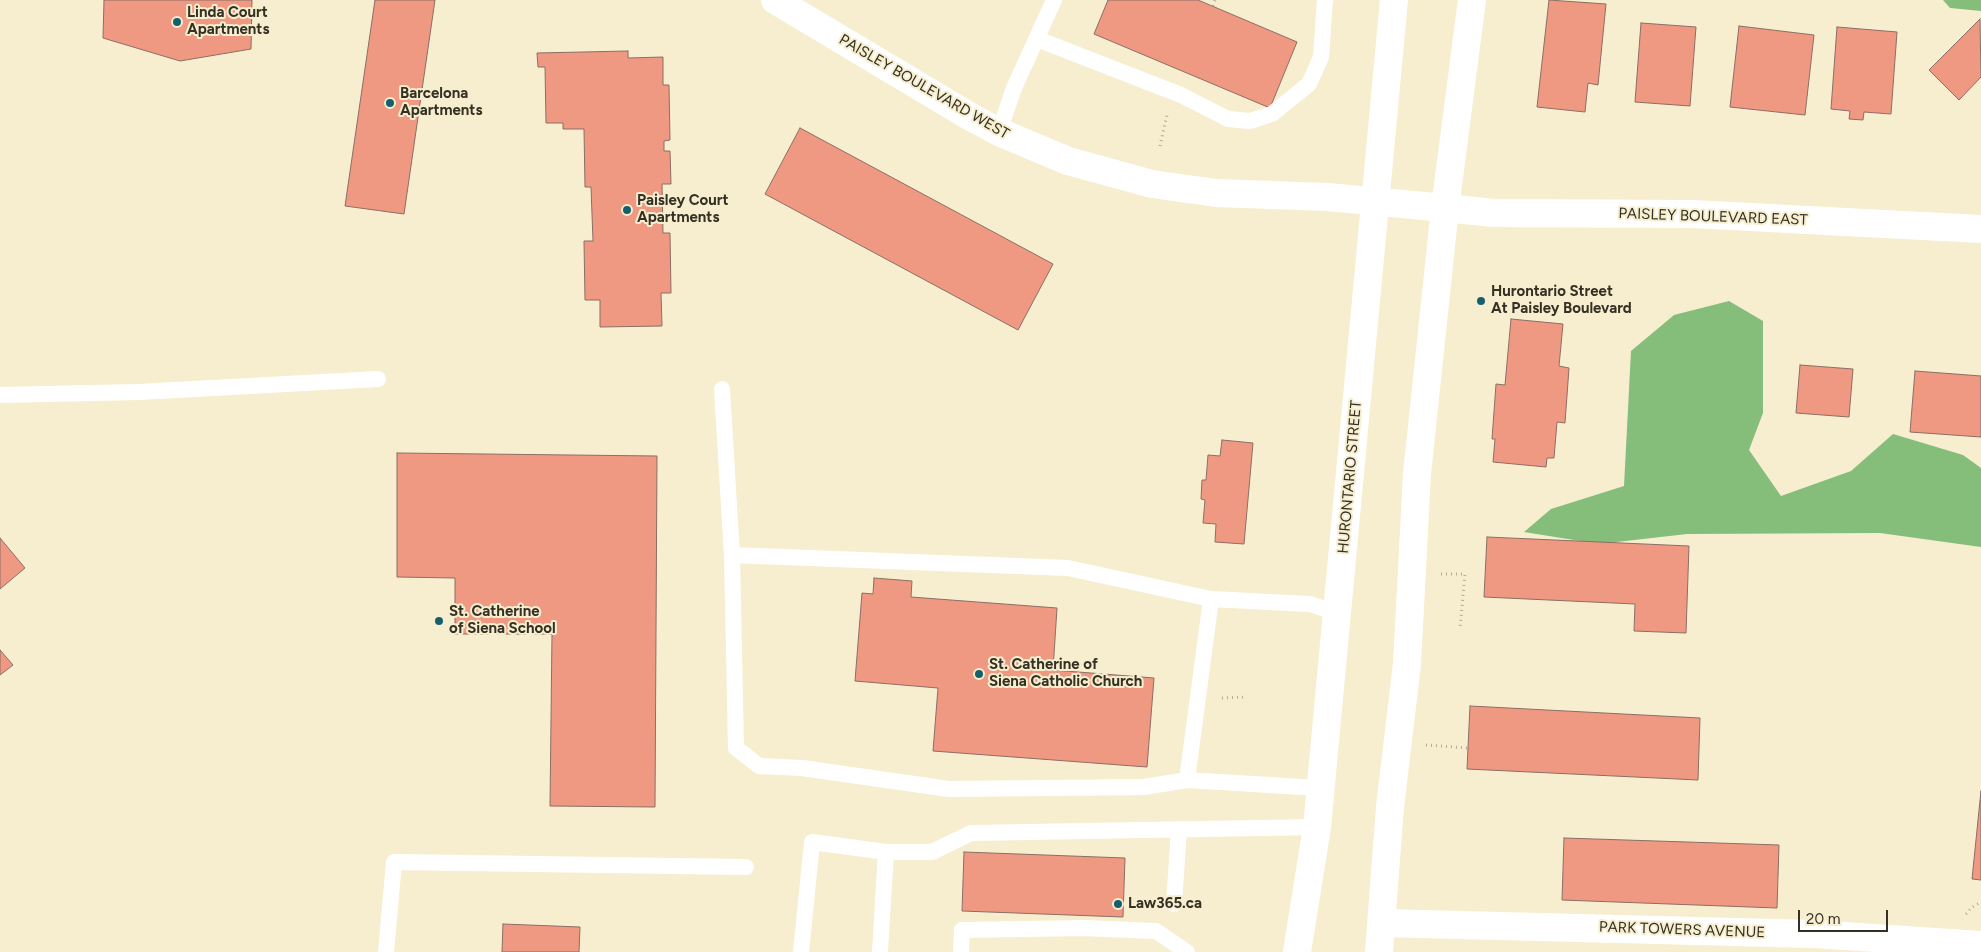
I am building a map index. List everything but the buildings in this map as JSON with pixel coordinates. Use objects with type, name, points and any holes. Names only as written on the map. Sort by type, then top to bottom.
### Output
[{"type":"main road","name":"PAISLEY BOULEVARD WEST","points":[[775,0],[999,132],[1068,162],[1152,184],[1216,193],[1444,208]]},
{"type":"main road","name":"HURONTARIO STREET","points":[[1297,952],[1317,827],[1319,788],[1394,0]]},
{"type":"main road","points":[[1379,952],[1390,807],[1407,664],[1417,474],[1444,208],[1472,0]]},
{"type":"main road","name":"PAISLEY BOULEVARD EAST","points":[[1444,208],[1494,213],[1692,214],[1981,229]]},
{"type":"main road","name":"PARK TOWERS AVENUE","points":[[1382,923],[1814,934],[1981,945]]},
{"type":"lane","points":[[999,132],[1014,88],[1054,0]]},
{"type":"lane","points":[[1037,38],[1181,95],[1228,119],[1250,122],[1272,114],[1309,84],[1321,56],[1325,6]]},
{"type":"lane","points":[[0,394],[139,392],[378,379]]},
{"type":"lane","points":[[722,389],[732,555],[736,748],[759,766],[802,768],[949,789],[1144,787],[1187,780],[1319,788]]},
{"type":"lane","points":[[732,555],[1068,568],[1211,599],[1310,604],[1337,612]]},
{"type":"lane","points":[[1187,780],[1211,599]]},
{"type":"lane","points":[[801,952],[812,842],[886,852],[932,852],[971,832],[1317,827]]},
{"type":"lane","points":[[1174,904],[1179,829]]},
{"type":"lane","points":[[880,952],[886,852]]},
{"type":"lane","points":[[386,952],[394,862],[746,867]]},
{"type":"lane","points":[[961,952],[962,930],[1083,928],[1156,931],[1187,952]]},
{"type":"path","points":[[1213,6],[1215,0]]},
{"type":"path","points":[[1438,574],[1465,574],[1460,629]]},
{"type":"path","points":[[1421,744],[1468,748]]},
{"type":"green space","points":[[1943,0],[1981,0],[1981,11],[1950,8]]},
{"type":"green space","points":[[1729,301],[1763,321],[1763,413],[1749,450],[1781,496],[1851,471],[1893,434],[1963,455],[1981,468],[1981,547],[1880,533],[1687,534],[1599,544],[1524,532],[1551,509],[1624,486],[1631,351],[1674,315]]},
{"type":"place","name":"Linda Court Apartments","points":[[177,22]]},
{"type":"place","name":"Barcelona Apartments","points":[[390,103]]},
{"type":"place","name":"Paisley Court Apartments","points":[[627,210]]},
{"type":"place","name":"Hurontario Street At Paisley Boulevard","points":[[1481,301]]},
{"type":"place","name":"St. Catherine of Siena School","points":[[439,621]]},
{"type":"place","name":"St. Catherine of Siena Catholic Church","points":[[979,674]]},
{"type":"place","name":"Law365.ca","points":[[1118,904]]}]
